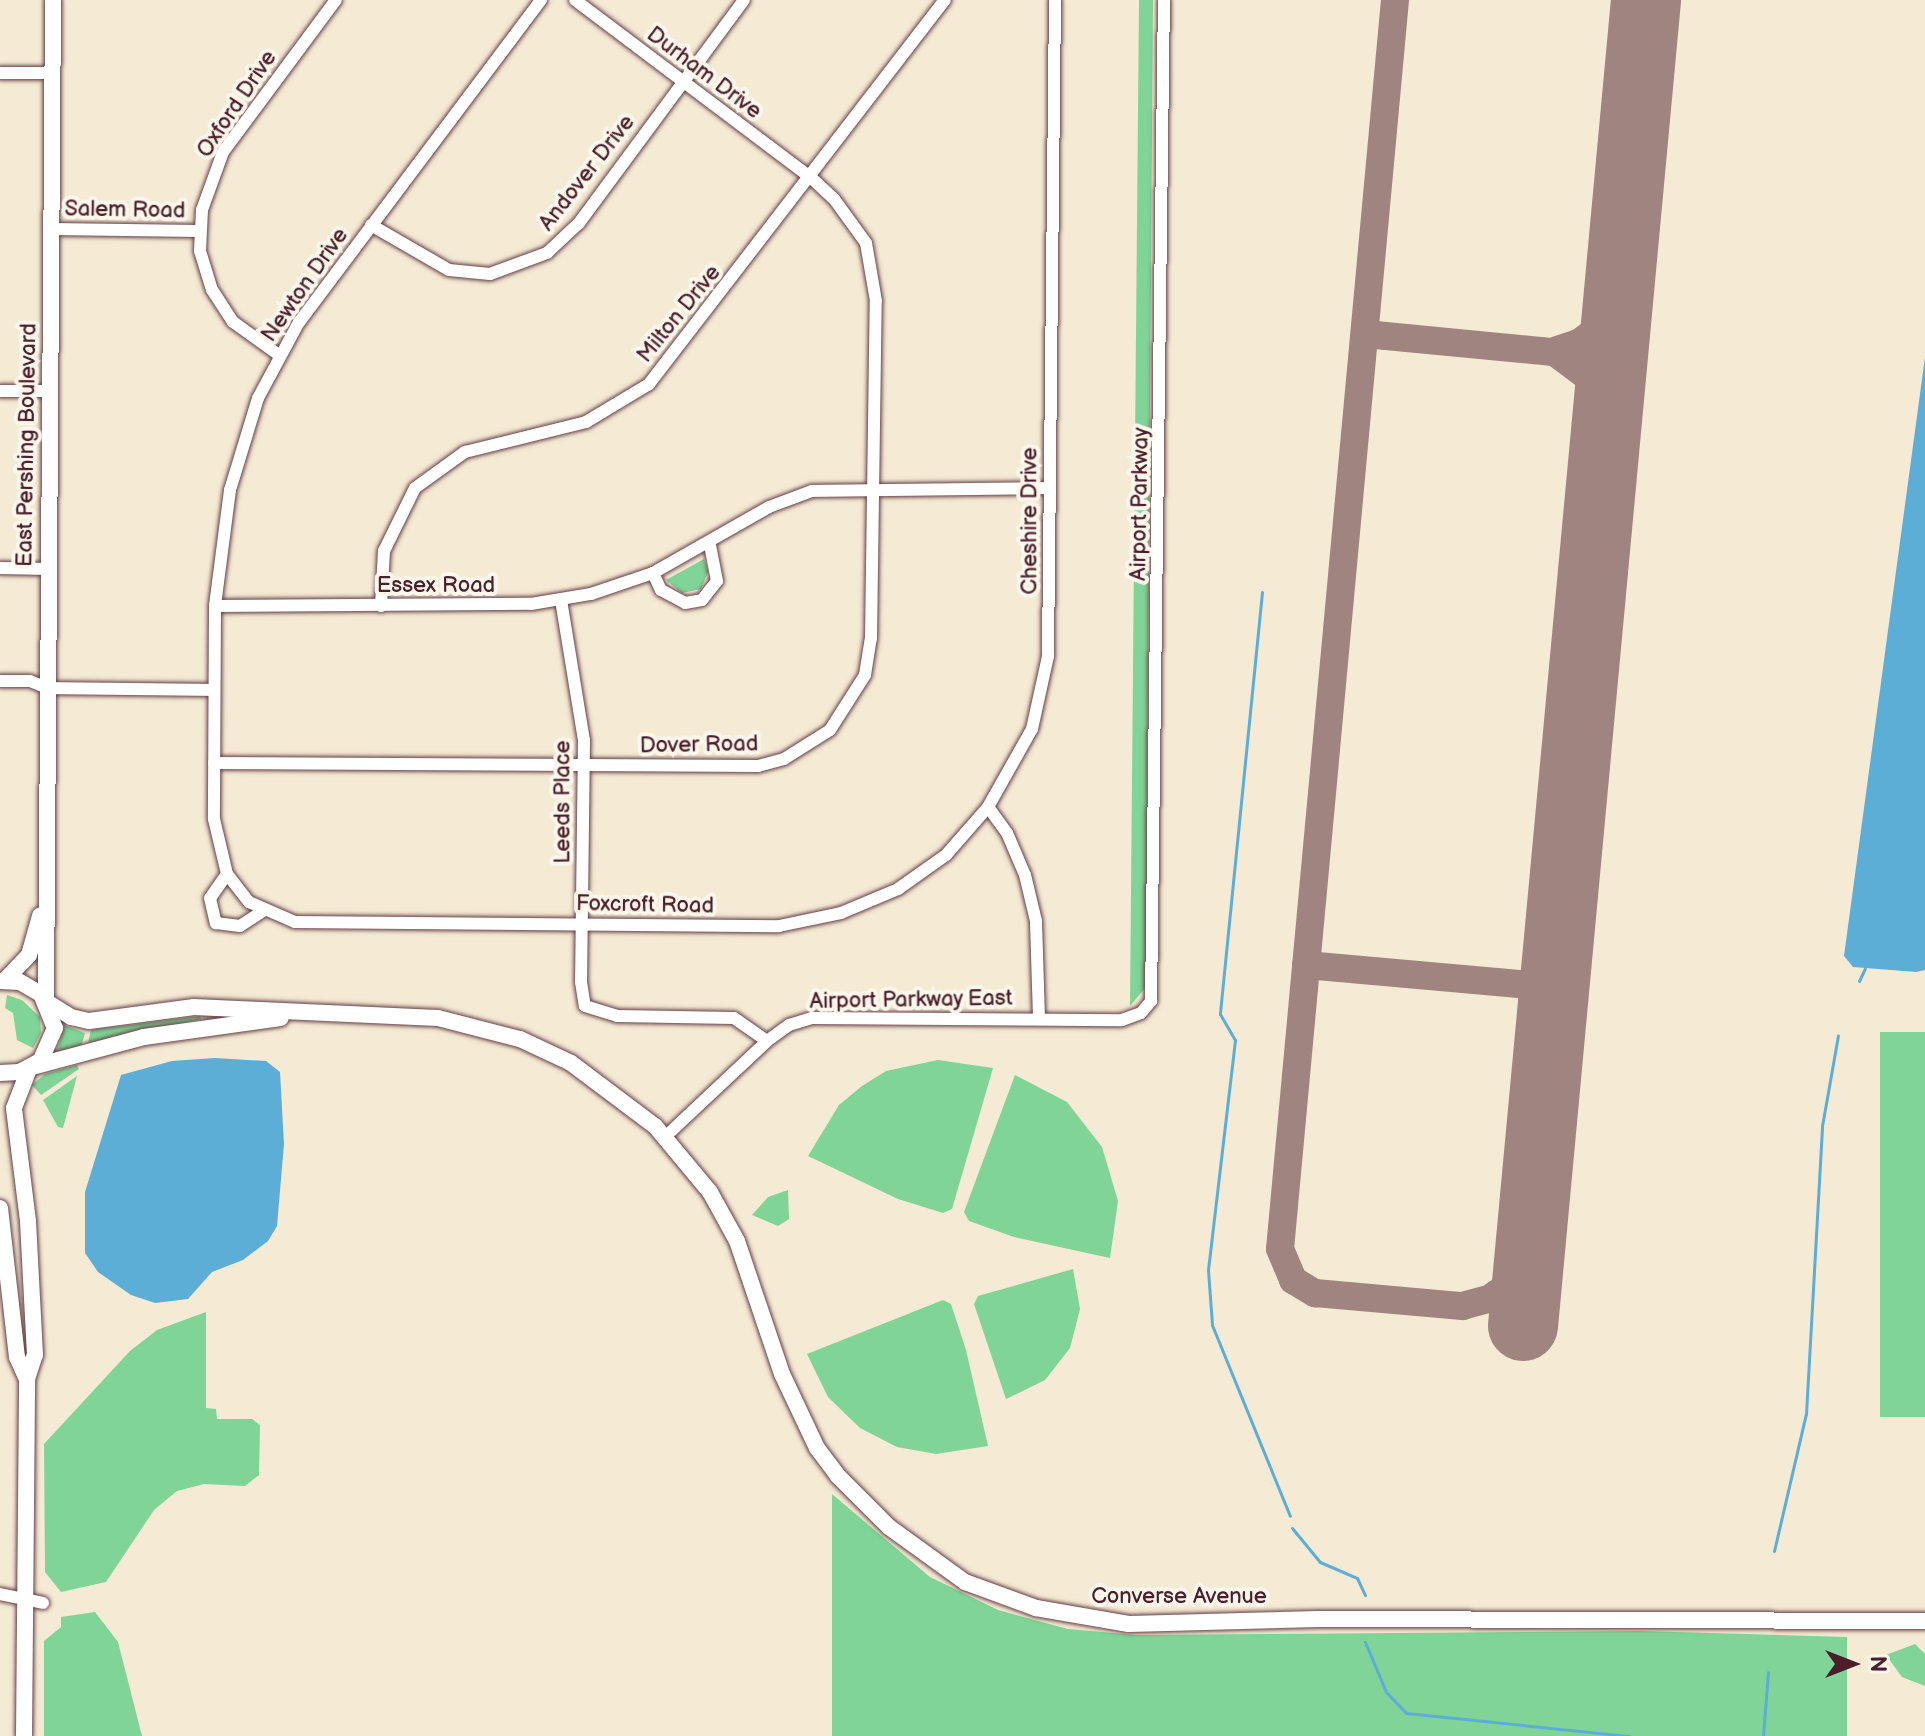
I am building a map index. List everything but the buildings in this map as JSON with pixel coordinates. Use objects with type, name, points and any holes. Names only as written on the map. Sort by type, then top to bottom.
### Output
[{"type":"main road","name":"East Pershing Boulevard","points":[[24,1736],[19,1601],[27,1379],[35,1355],[34,1289],[14,1108],[30,1068],[53,1038],[47,1001],[45,891],[53,0]]},
{"type":"main road","name":"East Pershing Boulevard","points":[[2,981],[32,950],[45,891]]},
{"type":"main road","name":"East Pershing Boulevard","points":[[2,981],[28,985],[47,1001]]},
{"type":"main road","name":"Converse Avenue","points":[[47,1001],[71,1017],[89,1021],[186,1007],[292,1015],[438,1018],[520,1039],[607,1085],[666,1136],[710,1192],[737,1241],[773,1353],[817,1448],[863,1504],[965,1582],[1036,1608],[1129,1624],[1318,1619],[1925,1621]]},
{"type":"main road","name":"Converse Avenue","points":[[30,1068],[144,1037],[292,1015]]},
{"type":"main road","points":[[0,1073],[30,1068]]},
{"type":"main road","name":"East Pershing Boulevard","points":[[0,1208],[17,1357],[27,1379]]},
{"type":"street","name":"Oxford Drive","points":[[279,355],[221,307],[204,272],[199,231],[207,188],[223,152],[336,0]]},
{"type":"street","name":"Newton Drive","points":[[214,690],[215,606],[230,490],[258,398],[279,355],[371,225],[541,0]]},
{"type":"street","name":"Durham Drive","points":[[575,0],[681,83],[810,177]]},
{"type":"street","name":"Andover Drive","points":[[371,225],[449,270],[490,274],[531,263],[579,223],[744,0]]},
{"type":"street","name":"Milton Drive","points":[[381,606],[390,529],[402,506],[430,473],[484,445],[586,422],[649,384],[945,0]]},
{"type":"street","name":"Cheshire Drive","points":[[988,807],[1017,763],[1042,693],[1050,623],[1055,0]]},
{"type":"street","name":"Airport Parkway","points":[[1148,1006],[1155,972],[1164,0]]},
{"type":"street","points":[[0,73],[52,73]]},
{"type":"street","name":"Dover Road","points":[[214,763],[758,766],[784,759],[830,730],[865,675],[871,639],[873,268],[852,220],[810,177]]},
{"type":"street","name":"Salem Road","points":[[51,229],[199,231]]},
{"type":"street","points":[[0,391],[50,391]]},
{"type":"street","name":"Essex Road","points":[[215,606],[500,606],[561,600],[653,573],[792,497],[873,486],[1050,488]]},
{"type":"street","points":[[653,573],[672,599],[702,600],[717,581],[710,544]]},
{"type":"street","points":[[0,568],[48,569]]},
{"type":"street","name":"Leeds Place","points":[[561,600],[578,686],[584,766],[581,995],[594,1012],[734,1018],[767,1041]]},
{"type":"street","points":[[0,681],[30,681],[47,688],[214,690],[215,843],[227,874],[263,911],[240,926],[216,923],[210,898],[227,874]]},
{"type":"street","points":[[988,807],[1007,833],[1025,875],[1036,921],[1039,1018]]},
{"type":"street","name":"Foxcroft Road","points":[[263,911],[314,923],[766,926],[841,913],[922,875],[988,807]]},
{"type":"street","name":"Airport Parkway East","points":[[666,1136],[767,1041],[789,1025],[812,1018],[1122,1020],[1148,1006]]},
{"type":"street","points":[[0,1594],[19,1601],[43,1603]]},
{"type":"street","points":[[0,1609],[19,1601]]},
{"type":"green space","points":[[1139,0],[1153,0],[1146,946],[1145,988],[1130,1006]]},
{"type":"green space","points":[[704,559],[708,572],[701,589],[682,593],[666,580]]},
{"type":"green space","points":[[7,995],[22,1000],[40,1017],[41,1033],[33,1048],[17,1040],[13,1013],[5,1008]]},
{"type":"green space","points":[[200,1016],[201,1019],[88,1043],[91,1030]]},
{"type":"green space","points":[[64,1025],[85,1033],[81,1047],[57,1052]]},
{"type":"green space","points":[[1880,1032],[1925,1032],[1925,1417],[1880,1417]]},
{"type":"green space","points":[[938,1060],[993,1068],[952,1209],[943,1213],[898,1199],[808,1156],[839,1105],[862,1086],[886,1071]]},
{"type":"green space","points":[[77,1065],[79,1069],[41,1095],[32,1085],[45,1074]]},
{"type":"green space","points":[[1015,1075],[1067,1102],[1102,1147],[1118,1201],[1110,1258],[1014,1237],[969,1221],[964,1212]]},
{"type":"green space","points":[[77,1076],[63,1128],[58,1127],[43,1100]]},
{"type":"green space","points":[[788,1190],[789,1219],[778,1226],[752,1215],[768,1197]]},
{"type":"green space","points":[[1073,1269],[1080,1309],[1070,1348],[1045,1380],[1006,1399],[974,1304],[978,1296]]},
{"type":"green space","points":[[943,1300],[951,1304],[966,1350],[988,1446],[936,1454],[897,1447],[860,1428],[828,1397],[807,1354]]},
{"type":"green space","points":[[206,1312],[206,1408],[216,1409],[217,1419],[252,1419],[260,1425],[259,1475],[245,1486],[204,1484],[177,1491],[154,1510],[106,1582],[61,1592],[45,1572],[44,1444],[130,1351],[157,1330]]},
{"type":"green space","points":[[832,1494],[930,1577],[998,1610],[1068,1629],[1136,1635],[1640,1631],[1847,1637],[1847,1736],[832,1736]]},
{"type":"green space","points":[[95,1612],[118,1642],[142,1736],[44,1736],[44,1641],[61,1627],[61,1617]]},
{"type":"green space","points":[[1915,1644],[1925,1654],[1925,1686],[1902,1677],[1886,1655]]},
{"type":"water","points":[[1925,357],[1925,970],[1916,972],[1853,967],[1844,956]]},
{"type":"water","points":[[215,1058],[266,1061],[280,1072],[284,1144],[277,1226],[268,1241],[243,1260],[212,1272],[188,1299],[155,1303],[131,1295],[98,1272],[85,1253],[85,1192],[121,1075],[172,1061]]},
{"type":"waterway","points":[[1262,592],[1220,1014],[1235,1040],[1208,1270],[1212,1325],[1290,1516]]},
{"type":"waterway","points":[[1859,981],[1865,968]]},
{"type":"waterway","points":[[1774,1551],[1806,1414],[1822,1126],[1838,1035]]},
{"type":"waterway","points":[[1292,1528],[1320,1562],[1357,1578],[1365,1595]]},
{"type":"waterway","points":[[1365,1642],[1386,1692],[1406,1713],[1630,1736]]},
{"type":"waterway","points":[[1763,1736],[1768,1672]]},
{"type":"taxiway","points":[[1395,0],[1280,1249],[1293,1280],[1315,1293],[1462,1306],[1489,1299],[1509,1285],[1522,1266],[1532,1229]]},
{"type":"taxiway","points":[[1557,350],[1579,343],[1600,327],[1619,286]]},
{"type":"taxiway","points":[[1365,334],[1613,358]]},
{"type":"taxiway","points":[[1556,353],[1592,380],[1606,426]]},
{"type":"taxiway","points":[[1306,965],[1531,985],[1552,972],[1558,951]]},
{"type":"runway","points":[[1523,1326],[1646,0]]}]
